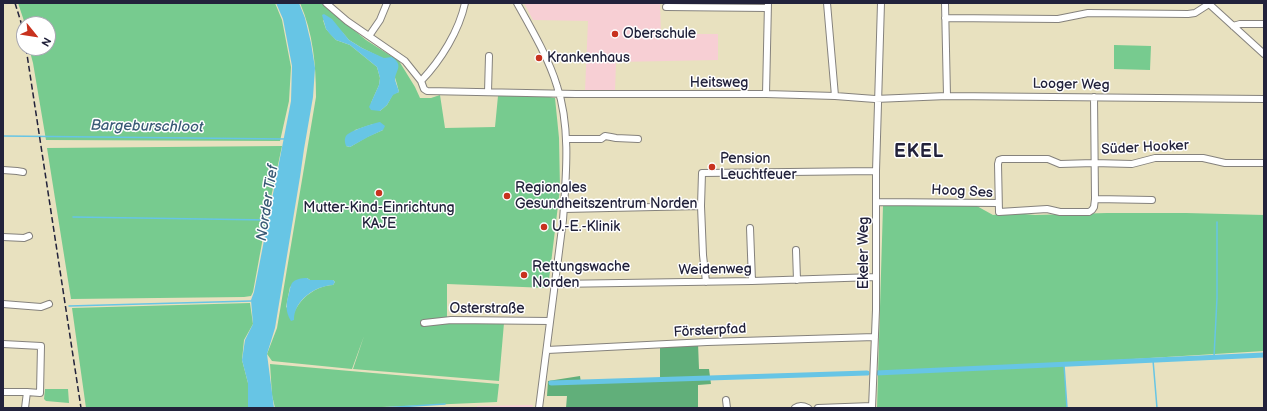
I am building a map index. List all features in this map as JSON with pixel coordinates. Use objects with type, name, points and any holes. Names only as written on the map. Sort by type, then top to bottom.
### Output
[{"type":"street","points":[[326,3],[347,21],[405,61],[421,81],[447,46],[460,19],[465,3]]},
{"type":"street","points":[[368,36],[380,20],[387,3]]},
{"type":"street","points":[[517,3],[546,60],[560,94],[566,139],[564,208],[539,408]]},
{"type":"street","points":[[827,3],[835,96]]},
{"type":"street","name":"Ekeler Weg","points":[[872,407],[876,171],[881,3]]},
{"type":"street","points":[[945,3],[947,96]]},
{"type":"street","points":[[946,18],[1058,19],[1088,13],[1188,14],[1195,13],[1208,3],[1264,54]]},
{"type":"street","points":[[666,7],[767,6],[766,94]]},
{"type":"street","points":[[1233,26],[1240,24],[1264,24]]},
{"type":"street","points":[[488,92],[489,56]]},
{"type":"street","name":"Heitsweg","points":[[421,81],[424,89],[427,91],[560,94],[766,94],[878,99]]},
{"type":"street","name":"Looger Weg","points":[[878,99],[947,96],[1264,99]]},
{"type":"street","points":[[1094,97],[1095,199],[1152,200]]},
{"type":"street","points":[[566,139],[601,139],[605,136],[638,139]]},
{"type":"street","name":"Süder Hooker","points":[[998,203],[998,164],[999,160],[1002,158],[1048,159],[1060,164],[1132,164],[1155,158],[1203,158],[1225,163],[1264,162]]},
{"type":"street","points":[[3,170],[23,172]]},
{"type":"street","points":[[706,282],[703,255],[701,206],[702,173],[876,171]]},
{"type":"street","name":"Hoog Ses","points":[[876,202],[998,203],[998,212],[1047,209],[1060,212],[1089,212],[1094,207],[1095,199]]},
{"type":"street","points":[[564,208],[701,206]]},
{"type":"street","points":[[750,228],[752,281]]},
{"type":"street","points":[[3,237],[24,238],[29,236]]},
{"type":"street","points":[[796,250],[797,280]]},
{"type":"street","name":"Weidenweg","points":[[555,284],[752,281],[875,277]]},
{"type":"street","points":[[3,304],[41,307],[49,304]]},
{"type":"street","name":"Osterstraße","points":[[424,323],[451,320],[550,322]]},
{"type":"street","name":"Försterpfad","points":[[547,350],[707,342],[874,337]]},
{"type":"street","points":[[3,344],[41,346],[40,393],[3,392]]},
{"type":"street","points":[[25,408],[27,392]]},
{"type":"street","points":[[726,400],[727,408]]},
{"type":"street","points":[[795,408],[798,406],[804,406],[808,408]]},
{"type":"street","points":[[818,408],[872,407]]},
{"type":"shaded area","points":[[524,3],[660,3],[661,34],[718,34],[718,60],[616,62],[615,92],[585,91],[588,21],[533,20]]},
{"type":"shaded area","points":[[533,405],[532,408],[477,408],[477,406]]},
{"type":"green space","points":[[18,3],[275,3],[282,20],[291,67],[289,101],[280,141],[46,140],[31,56],[56,56],[56,16],[22,16]]},
{"type":"green space","points":[[300,3],[321,3],[366,40],[399,61],[420,98],[431,98],[440,95],[445,128],[495,127],[498,96],[544,96],[555,98],[559,138],[560,189],[548,288],[447,284],[447,317],[504,323],[499,381],[353,369],[364,336],[352,369],[272,361],[267,354],[277,328],[316,97],[313,49]],"holes":[[[323,20],[362,48],[384,59],[388,58],[399,92],[393,94],[387,105],[380,111],[371,103],[379,85],[380,78],[377,67],[350,45],[336,40],[326,29]],[[373,124],[383,130],[350,147],[346,146],[355,130]],[[307,278],[310,280],[333,280],[335,282],[333,285],[310,293],[305,297],[294,313],[286,307],[290,287]]]},
{"type":"green space","points":[[1114,45],[1151,46],[1150,70],[1114,69]]},
{"type":"green space","points":[[282,146],[251,296],[71,299],[47,148]]},
{"type":"green space","points":[[975,205],[993,215],[1014,213],[1035,215],[1186,213],[1264,215],[1264,351],[1068,363],[1064,365],[1067,408],[877,408],[883,206]]},
{"type":"green space","points":[[250,303],[253,324],[244,340],[242,360],[248,383],[248,408],[86,408],[72,308]]},
{"type":"green space","points":[[698,343],[699,369],[709,369],[711,384],[698,385],[698,408],[566,408],[567,396],[547,396],[548,381],[580,376],[581,383],[660,379],[660,345]]},
{"type":"green space","points":[[270,364],[499,384],[497,402],[359,408],[275,408],[272,395]]},
{"type":"green space","points":[[45,389],[68,389],[69,403],[46,401],[44,399]]},
{"type":"water","points":[[276,3],[299,3],[305,18],[315,68],[313,97],[275,328],[267,354],[274,408],[248,408],[248,383],[242,360],[245,340],[253,324],[251,300],[254,292],[291,101],[292,66],[283,19]]},
{"type":"water","points":[[324,14],[332,19],[349,40],[384,58],[392,57],[397,62],[398,67],[395,81],[399,92],[393,95],[387,105],[380,111],[371,110],[369,107],[379,85],[380,78],[377,67],[350,45],[336,40],[330,34],[326,29],[322,15]]},
{"type":"water","points":[[380,122],[385,126],[383,130],[350,147],[346,146],[345,138],[348,134]]},
{"type":"water","points":[[307,278],[310,280],[333,280],[335,282],[333,285],[319,288],[307,295],[298,306],[294,320],[291,321],[288,314],[287,301],[291,285],[297,280]]},
{"type":"waterway","name":"Bargeburschloot","points":[[3,136],[285,139]]},
{"type":"waterway","name":"Norder Tief","points":[[73,217],[269,220]]},
{"type":"waterway","points":[[1214,357],[1217,298],[1217,222]]},
{"type":"waterway","points":[[69,306],[251,301]]},
{"type":"waterway","points":[[876,373],[1264,355]]},
{"type":"waterway","points":[[1153,360],[1157,408]]},
{"type":"waterway","points":[[1064,365],[1067,408]]},
{"type":"waterway","points":[[551,383],[867,373]]},
{"type":"waterway","points":[[381,408],[445,404]]},
{"type":"railway","points":[[15,3],[19,16]]},
{"type":"railway","points":[[27,56],[81,408]]},
{"type":"place","name":"Oberschule","points":[[615,34]]},
{"type":"place","name":"Krankenhaus","points":[[539,58]]},
{"type":"place","name":"Pension Leuchtfeuer","points":[[712,167]]},
{"type":"place","name":"Mutter-Kind-Einrichtung KAJE","points":[[379,193]]},
{"type":"place","name":"Regionales Gesundheitszentrum Norden","points":[[507,196]]},
{"type":"place","name":"U.-E.-Klinik","points":[[544,227]]},
{"type":"place","name":"Rettungswache Norden","points":[[524,275]]},
{"type":"district","name":"EKEL","points":[[919,152]]}]
